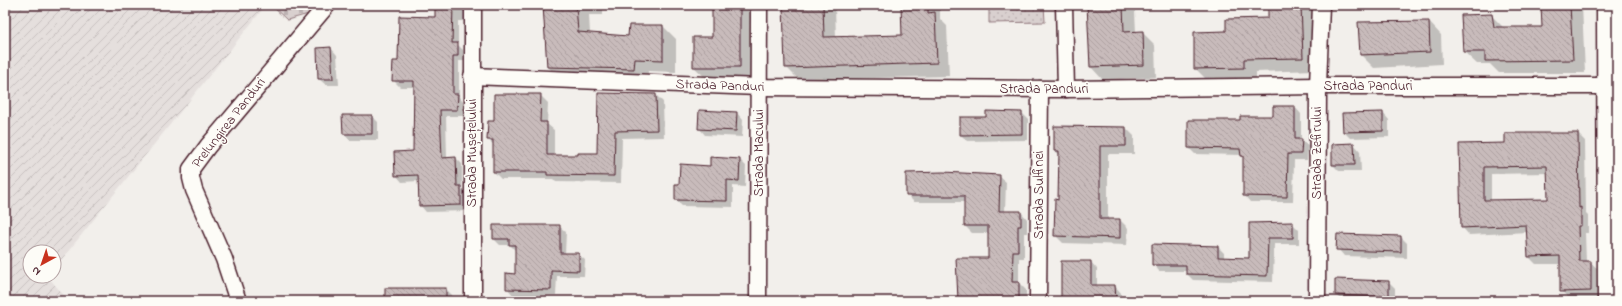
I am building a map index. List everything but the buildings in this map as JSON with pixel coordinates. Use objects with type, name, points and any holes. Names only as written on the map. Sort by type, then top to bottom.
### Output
[{"type":"main road","points":[[1608,5],[1613,86],[1609,301]]},
{"type":"street","name":"Prelungirea Panduri","points":[[238,301],[224,259],[194,190],[191,178],[191,169],[208,146],[327,5]]},
{"type":"street","name":"Strada Mușețelului","points":[[472,5],[473,301]]},
{"type":"street","name":"Strada Macului","points":[[758,301],[759,5]]},
{"type":"street","points":[[1064,5],[1066,89]]},
{"type":"street","name":"Strada Zefirului","points":[[1317,301],[1318,86],[1321,5]]},
{"type":"street","name":"Strada Panduri","points":[[472,76],[759,88],[1066,89],[1318,86],[1613,86]]},
{"type":"street","name":"Strada Sulfinei","points":[[1038,301],[1040,89]]},
{"type":"shaded area","points":[[5,5],[266,5],[62,259],[62,244],[22,244],[22,284],[54,284],[69,301],[5,301]]},
{"type":"green space","points":[[271,5],[341,5],[287,20]]},
{"type":"green space","points":[[989,5],[1044,5],[1045,22],[989,23]]}]
